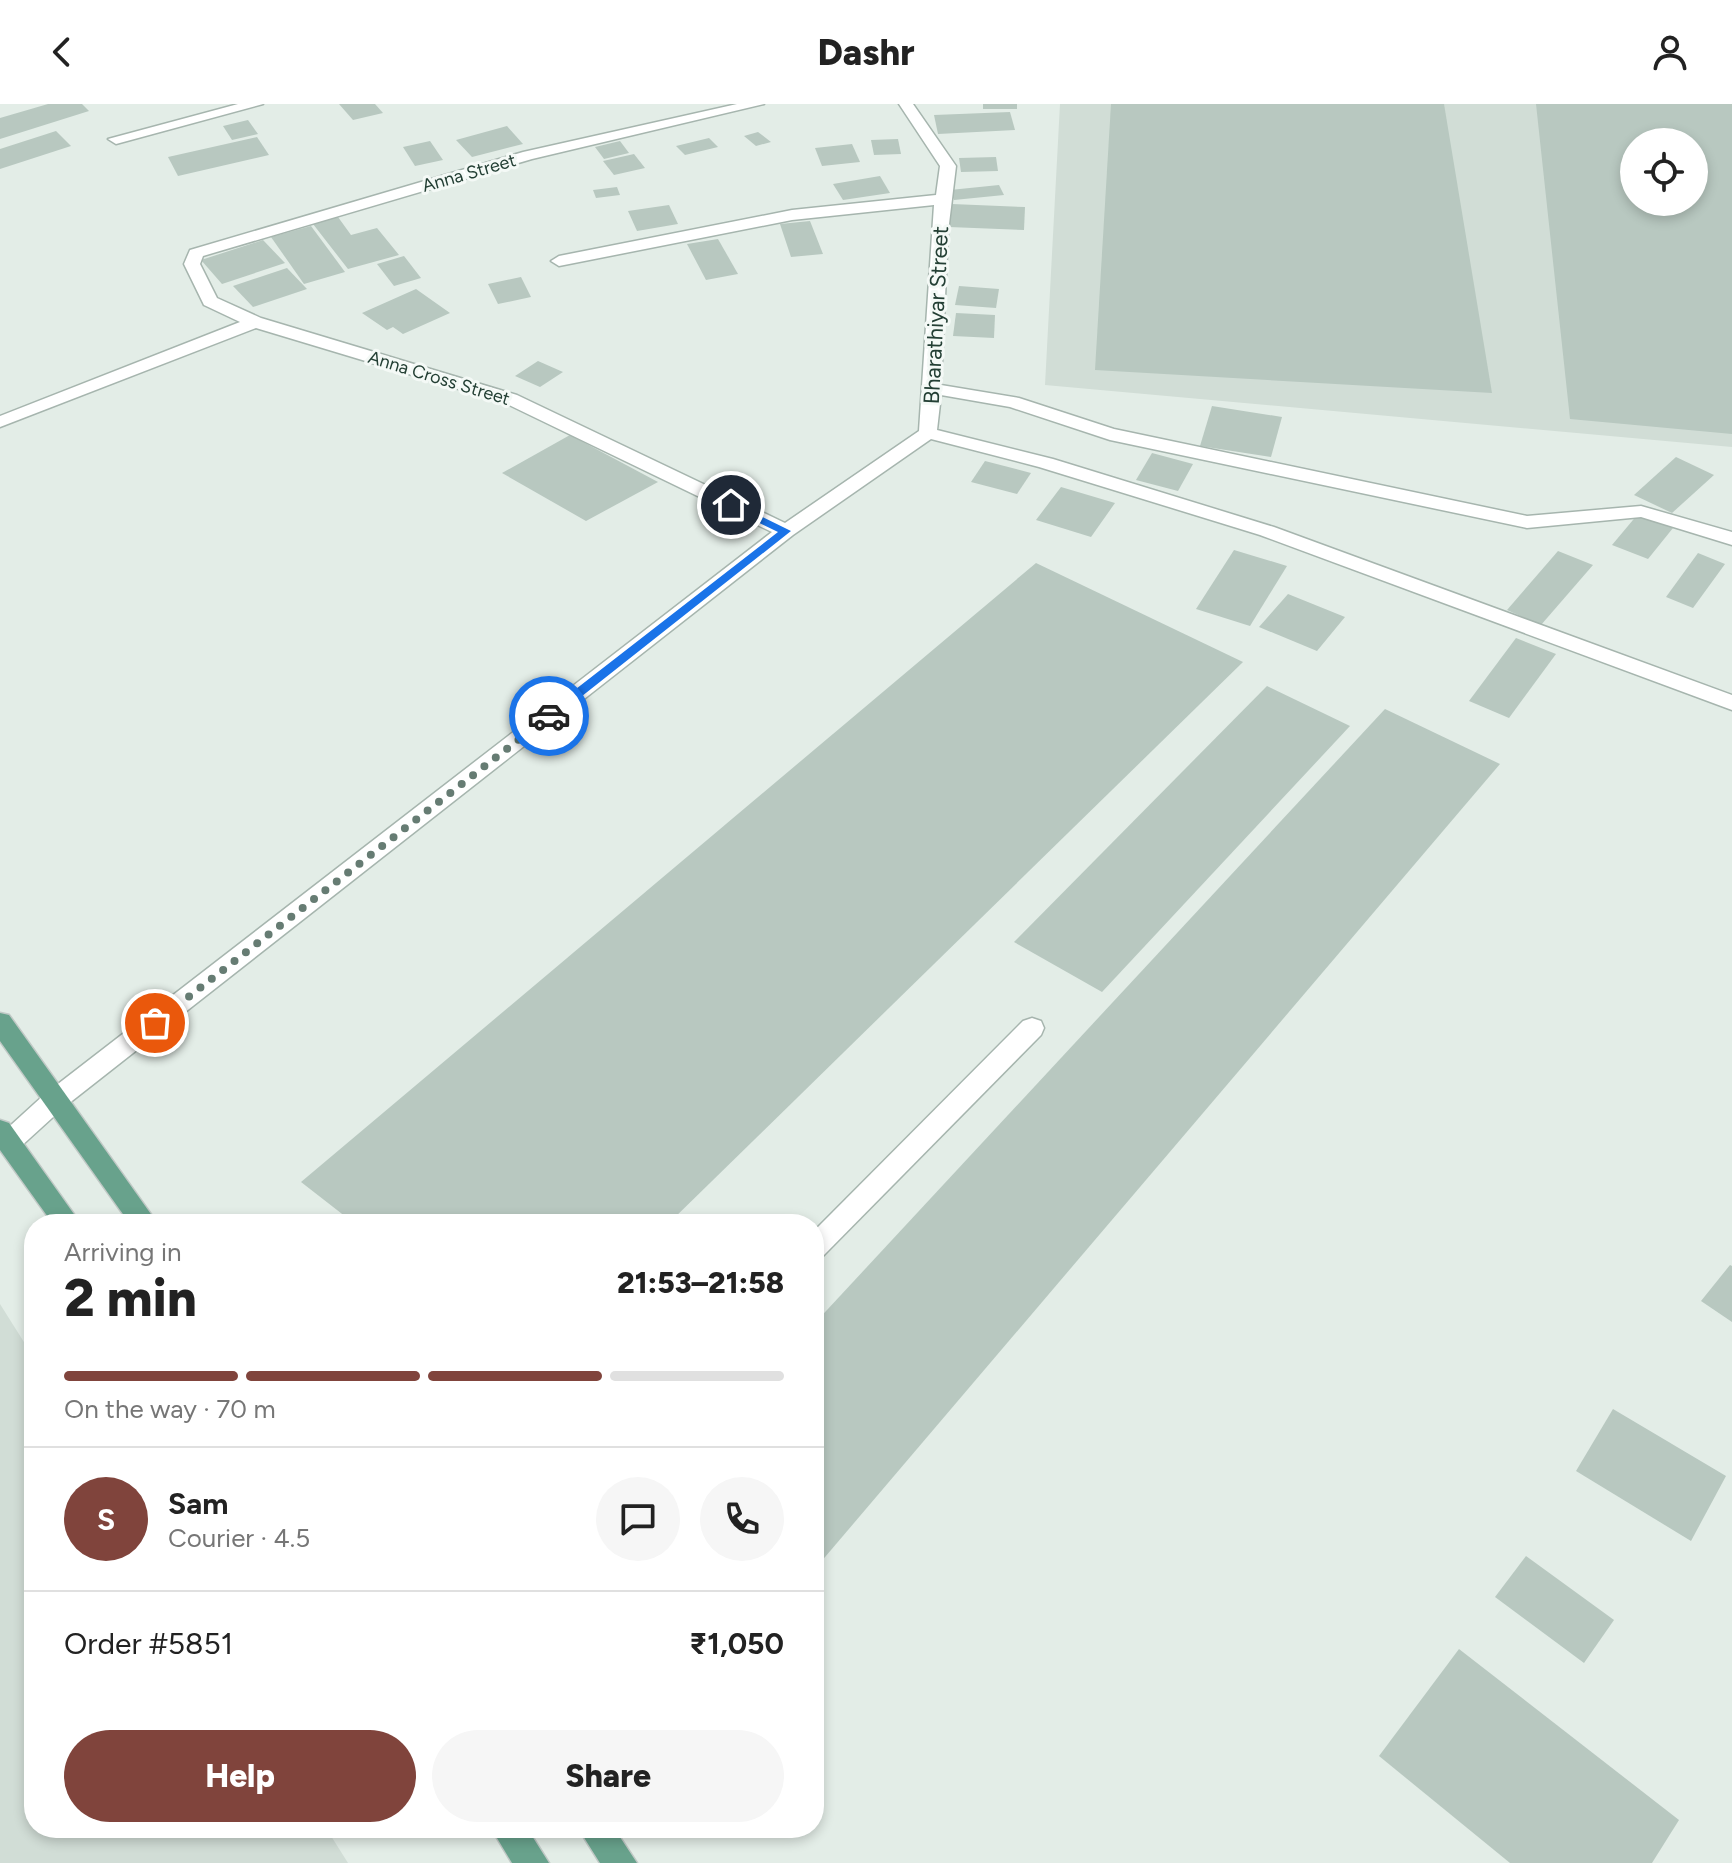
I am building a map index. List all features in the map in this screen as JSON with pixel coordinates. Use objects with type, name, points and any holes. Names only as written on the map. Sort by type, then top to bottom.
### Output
[{"type":"main road","points":[[0,1022],[138,1214]]},
{"type":"main road","points":[[4,1136],[61,1214]]},
{"type":"main road","points":[[514,1838],[532,1863]]},
{"type":"main road","points":[[601,1838],[620,1863]]},
{"type":"street","name":"Anna Street","points":[[192,264],[196,253],[528,155],[757,104]]},
{"type":"street","name":"Bharathiyar Street","points":[[4,1136],[54,1101],[786,531],[928,433],[934,389],[942,199],[948,166],[906,104]]},
{"type":"street","points":[[116,139],[248,105]]},
{"type":"street","points":[[559,261],[792,215],[942,199]]},
{"type":"street","name":"Anna Cross Street","points":[[192,264],[210,301],[255,322],[511,399],[786,531]]},
{"type":"street","points":[[0,422],[255,322]]},
{"type":"street","points":[[934,389],[1013,402],[1110,434],[1527,522],[1575,521],[1630,511],[1662,517],[1732,539]]},
{"type":"street","points":[[928,433],[1046,463],[1267,531],[1732,703]]},
{"type":"street","points":[[824,1238],[1032,1028]]},
{"type":"shaded area","points":[[1060,104],[1732,104],[1732,447],[1045,385]]},
{"type":"shaded area","points":[[0,1304],[24,1342],[24,1838],[332,1838],[348,1863],[0,1863]]},
{"type":"building","points":[[48,104],[82,104],[89,111],[0,139],[0,118]]},
{"type":"building","points":[[339,104],[375,104],[383,113],[353,120]]},
{"type":"building","points":[[983,104],[1017,104],[1017,109],[983,109]]},
{"type":"building","points":[[1111,104],[1444,104],[1492,393],[1095,370]]},
{"type":"building","points":[[1536,104],[1732,104],[1732,434],[1570,419]]},
{"type":"building","points":[[1010,112],[1015,130],[938,134],[934,115]]},
{"type":"building","points":[[248,120],[258,134],[232,140],[223,126]]},
{"type":"building","points":[[507,126],[523,144],[472,157],[456,140]]},
{"type":"building","points":[[56,131],[71,146],[0,169],[0,149]]},
{"type":"building","points":[[758,132],[771,142],[756,146],[744,136]]},
{"type":"building","points":[[257,137],[269,155],[178,176],[168,157]]},
{"type":"building","points":[[709,138],[718,147],[685,155],[676,146]]},
{"type":"building","points":[[898,139],[901,154],[874,155],[871,140]]},
{"type":"building","points":[[430,141],[443,160],[415,166],[403,147]]},
{"type":"building","points":[[620,141],[629,153],[604,159],[595,147]]},
{"type":"building","points":[[852,144],[860,162],[822,166],[815,148]]},
{"type":"building","points":[[634,154],[645,168],[614,175],[603,161]]},
{"type":"building","points":[[996,157],[998,171],[961,172],[959,158]]},
{"type":"building","points":[[880,176],[890,193],[843,200],[833,184]]},
{"type":"building","points":[[999,185],[1004,195],[954,200],[950,190]]},
{"type":"building","points":[[617,187],[620,195],[596,198],[593,190]]},
{"type":"building","points":[[952,204],[1025,207],[1024,230],[949,227]]},
{"type":"building","points":[[669,205],[678,224],[637,231],[628,211]]},
{"type":"building","points":[[338,217],[351,235],[377,228],[399,255],[348,269],[313,224]]},
{"type":"building","points":[[810,221],[823,254],[791,257],[780,224]]},
{"type":"building","points":[[311,226],[345,272],[304,284],[271,237]]},
{"type":"building","points":[[718,239],[738,274],[706,280],[687,244]]},
{"type":"building","points":[[263,240],[285,263],[222,284],[201,260]]},
{"type":"building","points":[[404,256],[421,278],[394,286],[377,264]]},
{"type":"building","points":[[287,268],[307,289],[253,307],[233,286]]},
{"type":"building","points":[[521,277],[531,297],[498,304],[488,284]]},
{"type":"building","points":[[959,286],[999,289],[996,308],[955,305]]},
{"type":"building","points":[[416,289],[450,313],[403,334],[393,327],[387,330],[362,313]]},
{"type":"building","points":[[956,313],[995,315],[994,338],[953,336]]},
{"type":"building","points":[[538,361],[563,372],[540,387],[515,376]]},
{"type":"building","points":[[1212,406],[1282,417],[1271,457],[1200,446]]},
{"type":"building","points":[[570,435],[658,482],[586,521],[502,473]]},
{"type":"building","points":[[1152,453],[1193,464],[1178,491],[1136,480]]},
{"type":"building","points":[[1676,457],[1714,475],[1672,513],[1634,495]]},
{"type":"building","points":[[985,461],[1031,473],[1017,494],[971,482]]},
{"type":"building","points":[[1061,487],[1115,503],[1091,537],[1036,520]]},
{"type":"building","points":[[1638,514],[1673,528],[1648,559],[1612,545]]},
{"type":"building","points":[[1234,550],[1287,566],[1250,626],[1196,609]]},
{"type":"building","points":[[1558,551],[1593,565],[1541,625],[1507,610]]},
{"type":"building","points":[[1698,553],[1725,564],[1693,608],[1666,597]]},
{"type":"building","points":[[1036,563],[1243,662],[678,1214],[342,1214],[301,1182]]},
{"type":"building","points":[[1288,594],[1345,617],[1317,651],[1259,627]]},
{"type":"building","points":[[1516,638],[1556,654],[1509,718],[1469,701]]},
{"type":"building","points":[[1267,686],[1350,726],[1102,992],[1014,942]]},
{"type":"building","points":[[1385,709],[1500,764],[824,1558],[824,1313]]},
{"type":"building","points":[[1732,1266],[1732,1322],[1701,1301]]},
{"type":"building","points":[[1613,1409],[1726,1476],[1691,1541],[1576,1471]]},
{"type":"building","points":[[1526,1556],[1614,1620],[1584,1663],[1495,1597]]},
{"type":"building","points":[[1459,1649],[1679,1820],[1652,1863],[1510,1863],[1379,1756]]},
{"type":"way so far","points":[[155,1023],[549,716]]},
{"type":"route","points":[[549,716],[786,531],[731,505]]}]
